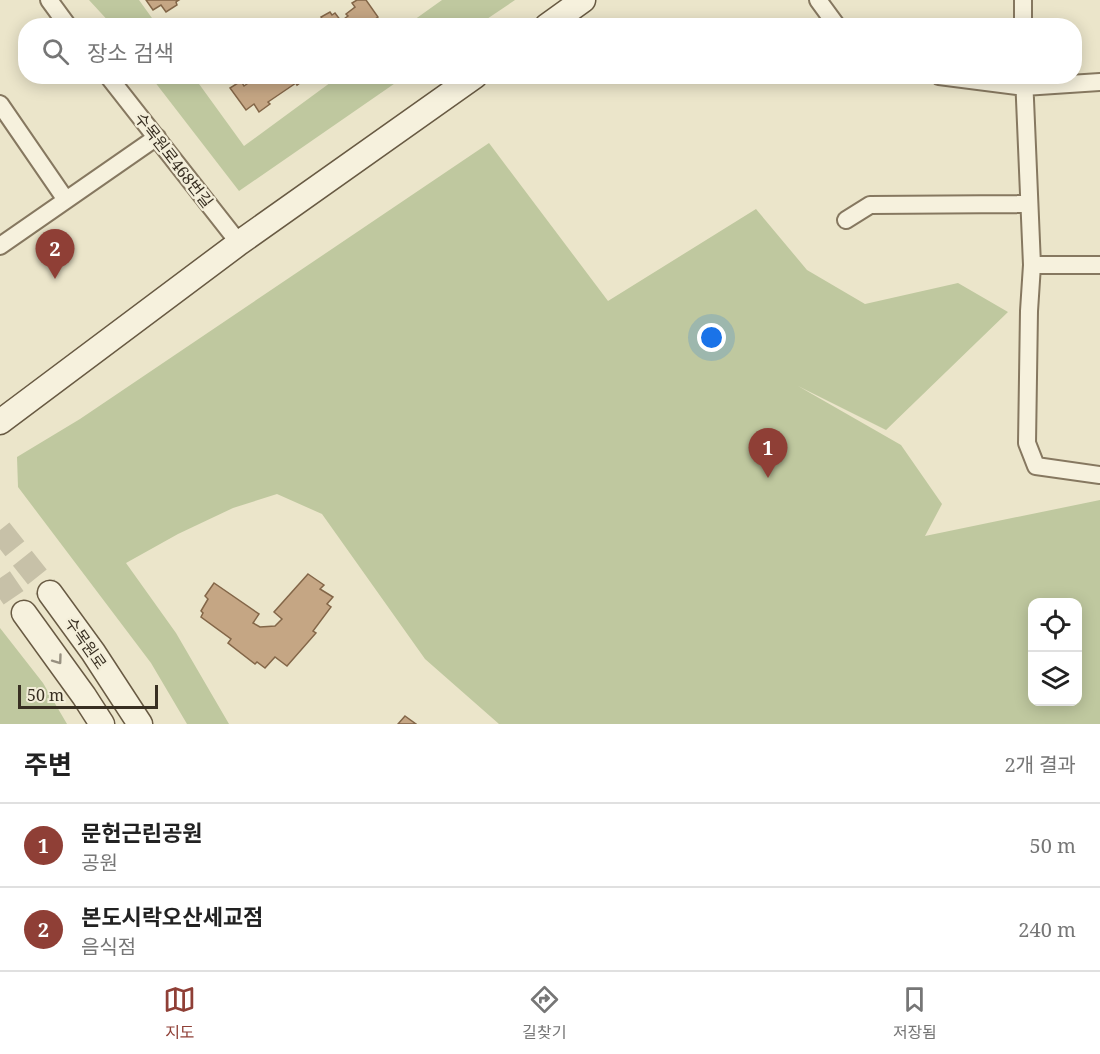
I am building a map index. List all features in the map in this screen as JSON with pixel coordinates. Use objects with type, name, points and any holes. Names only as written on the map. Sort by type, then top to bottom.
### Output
[{"type":"street","points":[[49,0],[62,18]]},
{"type":"street","points":[[558,18],[583,0]]},
{"type":"street","points":[[818,0],[831,18]]},
{"type":"street","points":[[1023,0],[1023,18]]},
{"type":"street","points":[[1082,82],[1100,82]]},
{"type":"street","name":"수목원로468번길","points":[[114,84],[239,243]]},
{"type":"street","points":[[0,422],[239,243],[464,84]]},
{"type":"street","points":[[1024,84],[1032,265],[1027,443],[1036,466],[1100,475]]},
{"type":"street","points":[[0,104],[66,200]]},
{"type":"street","points":[[0,246],[157,137]]},
{"type":"street","points":[[846,220],[870,205],[1029,204]]},
{"type":"street","points":[[1032,265],[1100,265]]},
{"type":"street","name":"수목원로","points":[[50,593],[93,652],[140,724]]},
{"type":"street","name":"수목원로","points":[[24,613],[102,724]]},
{"type":"green space","points":[[89,0],[139,0],[152,18],[106,18]]},
{"type":"green space","points":[[442,0],[515,0],[488,18],[417,18]]},
{"type":"green space","points":[[156,84],[199,84],[244,146],[328,84],[394,84],[239,191]]},
{"type":"green space","points":[[489,143],[608,301],[756,209],[807,270],[865,304],[958,283],[1008,312],[886,430],[798,386],[901,445],[942,504],[925,536],[1100,500],[1100,724],[499,724],[425,659],[322,514],[277,494],[233,508],[178,534],[126,563],[176,633],[229,724],[187,724],[151,663],[18,487],[17,457],[80,419]]},
{"type":"green space","points":[[0,628],[43,683],[67,724],[0,724]]},
{"type":"building","points":[[146,0],[179,0],[176,2],[177,5],[166,12],[161,5],[153,10]]},
{"type":"building","points":[[357,0],[366,0],[378,17],[345,18],[348,16],[346,14],[355,7],[352,3]]},
{"type":"building","points":[[330,12],[332,15],[335,13],[339,18],[321,17]]},
{"type":"building","points":[[236,84],[244,86],[247,84],[295,84],[268,102],[270,104],[259,112],[254,104],[246,110],[230,88]]},
{"type":"building","points":[[308,574],[324,585],[320,589],[333,597],[327,604],[331,607],[313,631],[316,633],[287,666],[275,657],[265,668],[257,662],[255,664],[228,643],[231,639],[201,617],[203,613],[201,611],[208,599],[205,596],[214,583],[259,614],[253,623],[260,627],[275,626],[282,619],[274,612]]},
{"type":"building","points":[[405,716],[416,724],[398,724]]},
{"type":"tunnel","points":[[0,530],[50,593]]},
{"type":"tunnel","points":[[0,578],[24,613]]},
{"type":"place","name":"본도시락오산세교점","points":[[55,279]]},
{"type":"place","name":"문헌근린공원","points":[[768,478]]}]
